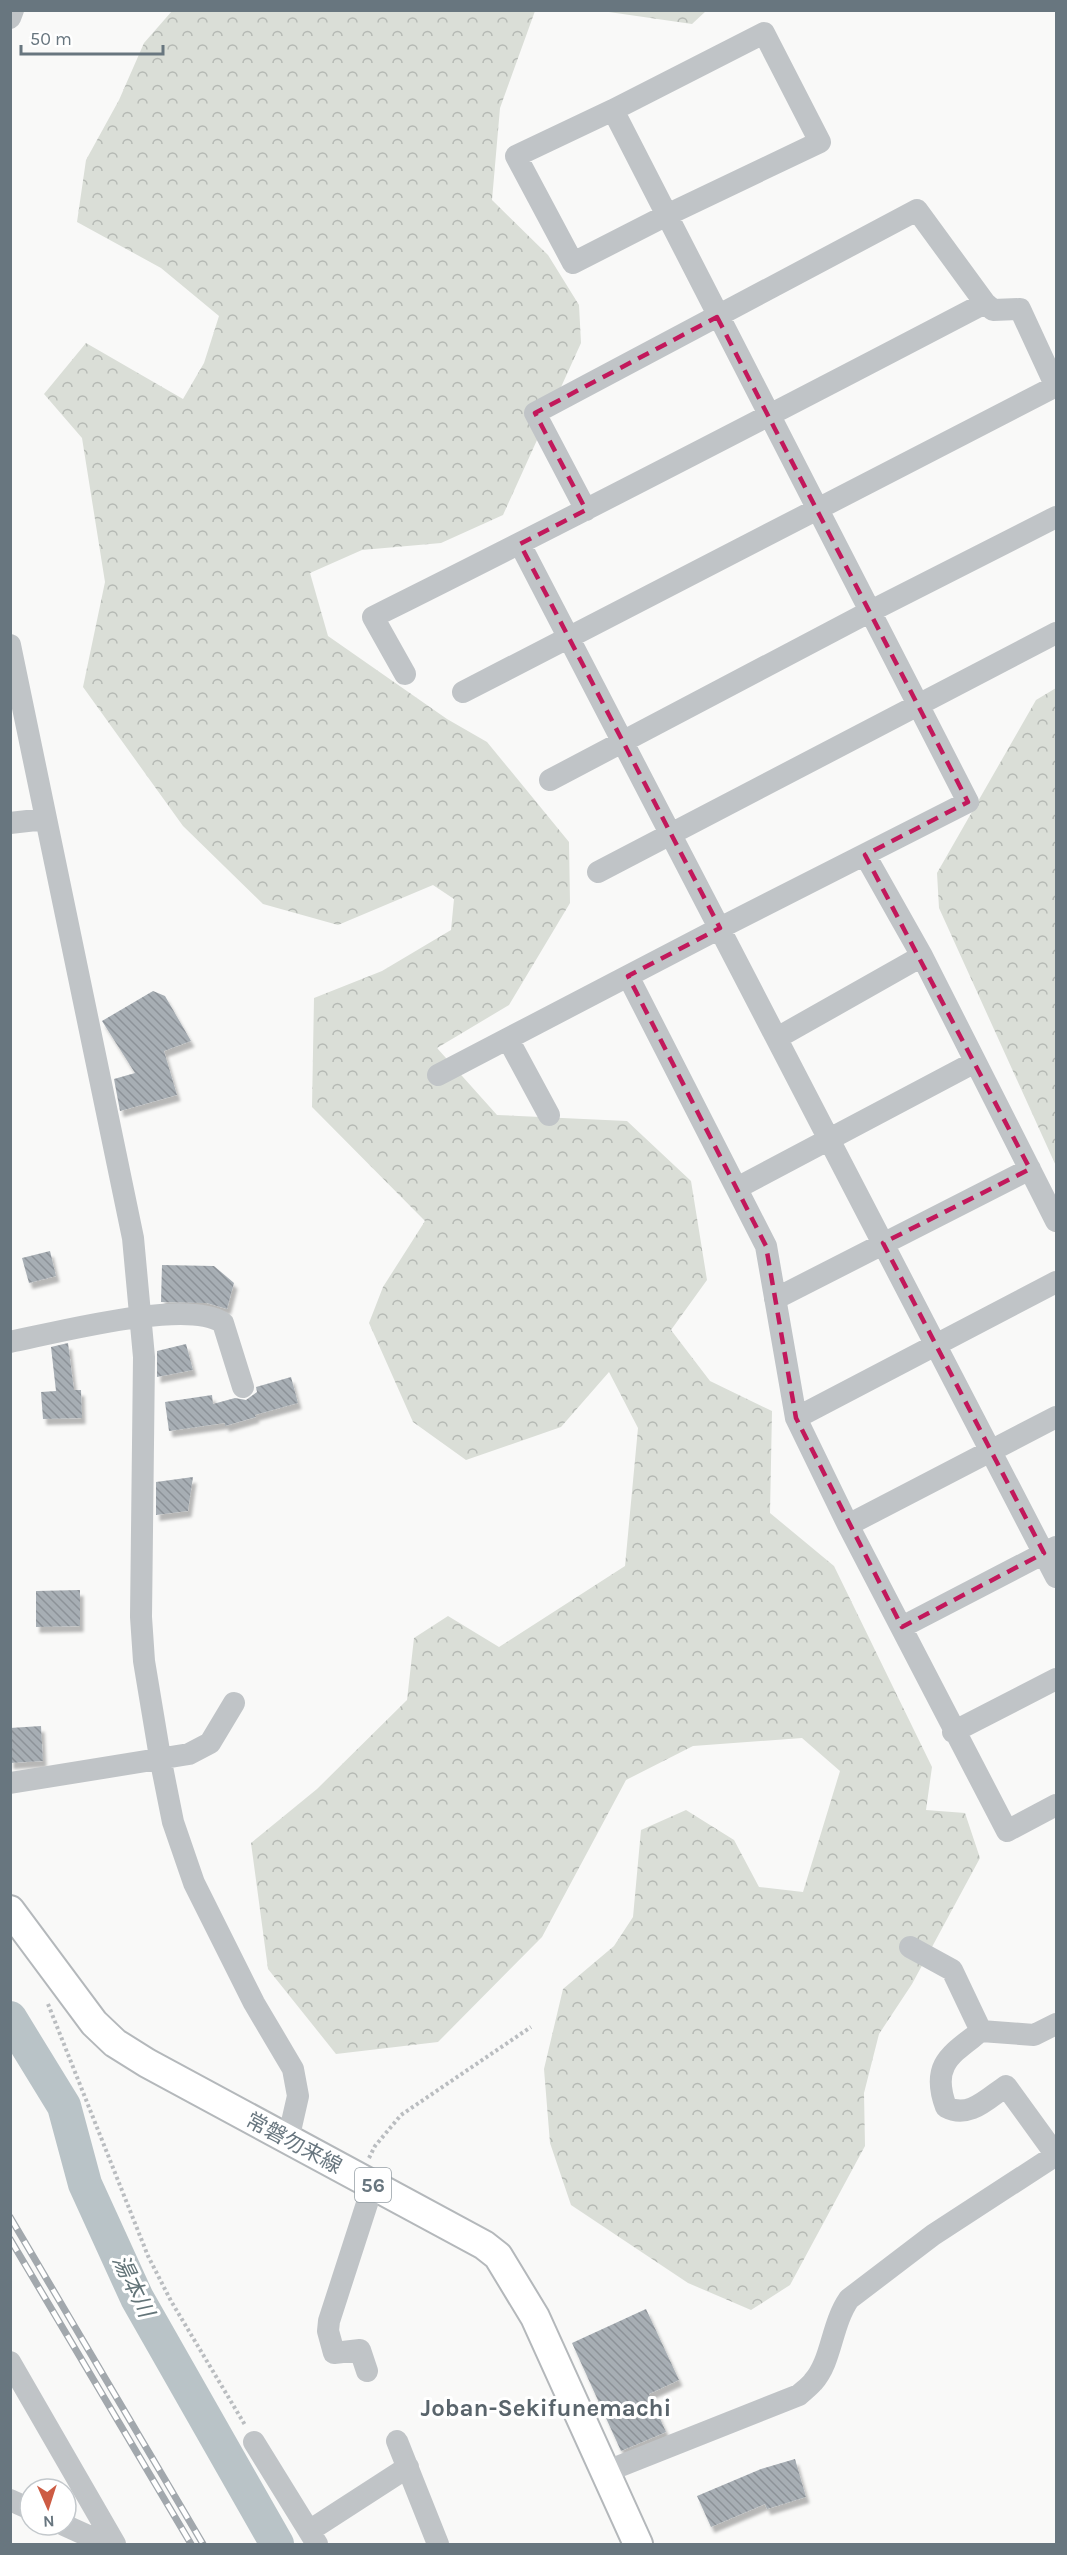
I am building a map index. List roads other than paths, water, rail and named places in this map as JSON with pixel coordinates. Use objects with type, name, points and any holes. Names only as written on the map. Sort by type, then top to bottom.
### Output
[{"type":"main road","name":"常磐勿来線","points":[[10,1910],[94,2023],[116,2043],[147,2063],[484,2245],[498,2256],[535,2317],[638,2544]]},
{"type":"street","points":[[10,18],[13,10]]},
{"type":"street","points":[[764,33],[820,142],[667,214],[573,263],[516,156],[613,110],[764,33]]},
{"type":"street","points":[[438,1076],[720,928],[968,802],[869,612],[818,507],[717,317],[613,110]]},
{"type":"street","points":[[463,692],[818,507],[1056,387],[1020,309],[993,310],[985,303],[917,210],[535,413],[586,510]]},
{"type":"street","points":[[405,674],[373,617],[520,544],[985,303]]},
{"type":"street","points":[[550,780],[869,612],[1056,517]]},
{"type":"street","points":[[520,544],[991,1450],[1050,1550],[1056,1577]]},
{"type":"street","points":[[598,872],[1056,633]]},
{"type":"street","points":[[10,645],[133,1238],[141,1315],[144,1413],[141,1617],[144,1660],[160,1757],[173,1822],[194,1883],[254,2003],[293,2069],[298,2096],[288,2139]]},
{"type":"street","points":[[10,823],[45,819]]},
{"type":"street","points":[[865,855],[922,957],[1056,1221]]},
{"type":"street","points":[[777,1038],[922,957]]},
{"type":"street","points":[[628,976],[766,1246],[796,1418],[953,1732],[1007,1831],[1056,1805]]},
{"type":"street","points":[[508,1039],[549,1115]]},
{"type":"street","points":[[737,1188],[975,1062]]},
{"type":"street","points":[[775,1299],[1030,1168]]},
{"type":"street","points":[[796,1418],[1056,1282]]},
{"type":"street","points":[[10,1342],[141,1315],[202,1315],[216,1318],[223,1323],[243,1388]]},
{"type":"street","points":[[848,1525],[1056,1417]]},
{"type":"street","points":[[902,1627],[1050,1550]]},
{"type":"street","points":[[953,1732],[1056,1679]]},
{"type":"street","points":[[10,1783],[189,1754],[210,1743],[234,1703]]},
{"type":"street","points":[[910,1947],[952,1970],[981,2031]]},
{"type":"street","points":[[605,2472],[799,2395],[814,2382],[824,2363],[839,2313],[849,2299],[933,2235],[1056,2155],[1006,2086],[971,2111],[955,2112],[946,2107],[941,2095],[942,2064],[947,2057],[981,2031],[1034,2035],[1056,2024]]},
{"type":"street","points":[[366,2181],[328,2331],[334,2353],[360,2350],[367,2371]]},
{"type":"street","points":[[10,2362],[115,2544]]},
{"type":"street","points":[[397,2441],[438,2544]]},
{"type":"street","points":[[254,2442],[313,2538],[408,2467]]},
{"type":"street","points":[[78,2531],[106,2544]]},
{"type":"waterway","name":"湯本川","points":[[10,2018],[64,2106],[85,2184],[137,2298],[277,2544]]},
{"type":"railway","points":[[10,2217],[203,2544]]},
{"type":"railway","points":[[10,2239],[191,2544]]},
{"type":"district","name":"Joban-Sekifunemachi","points":[[546,2408]]}]
